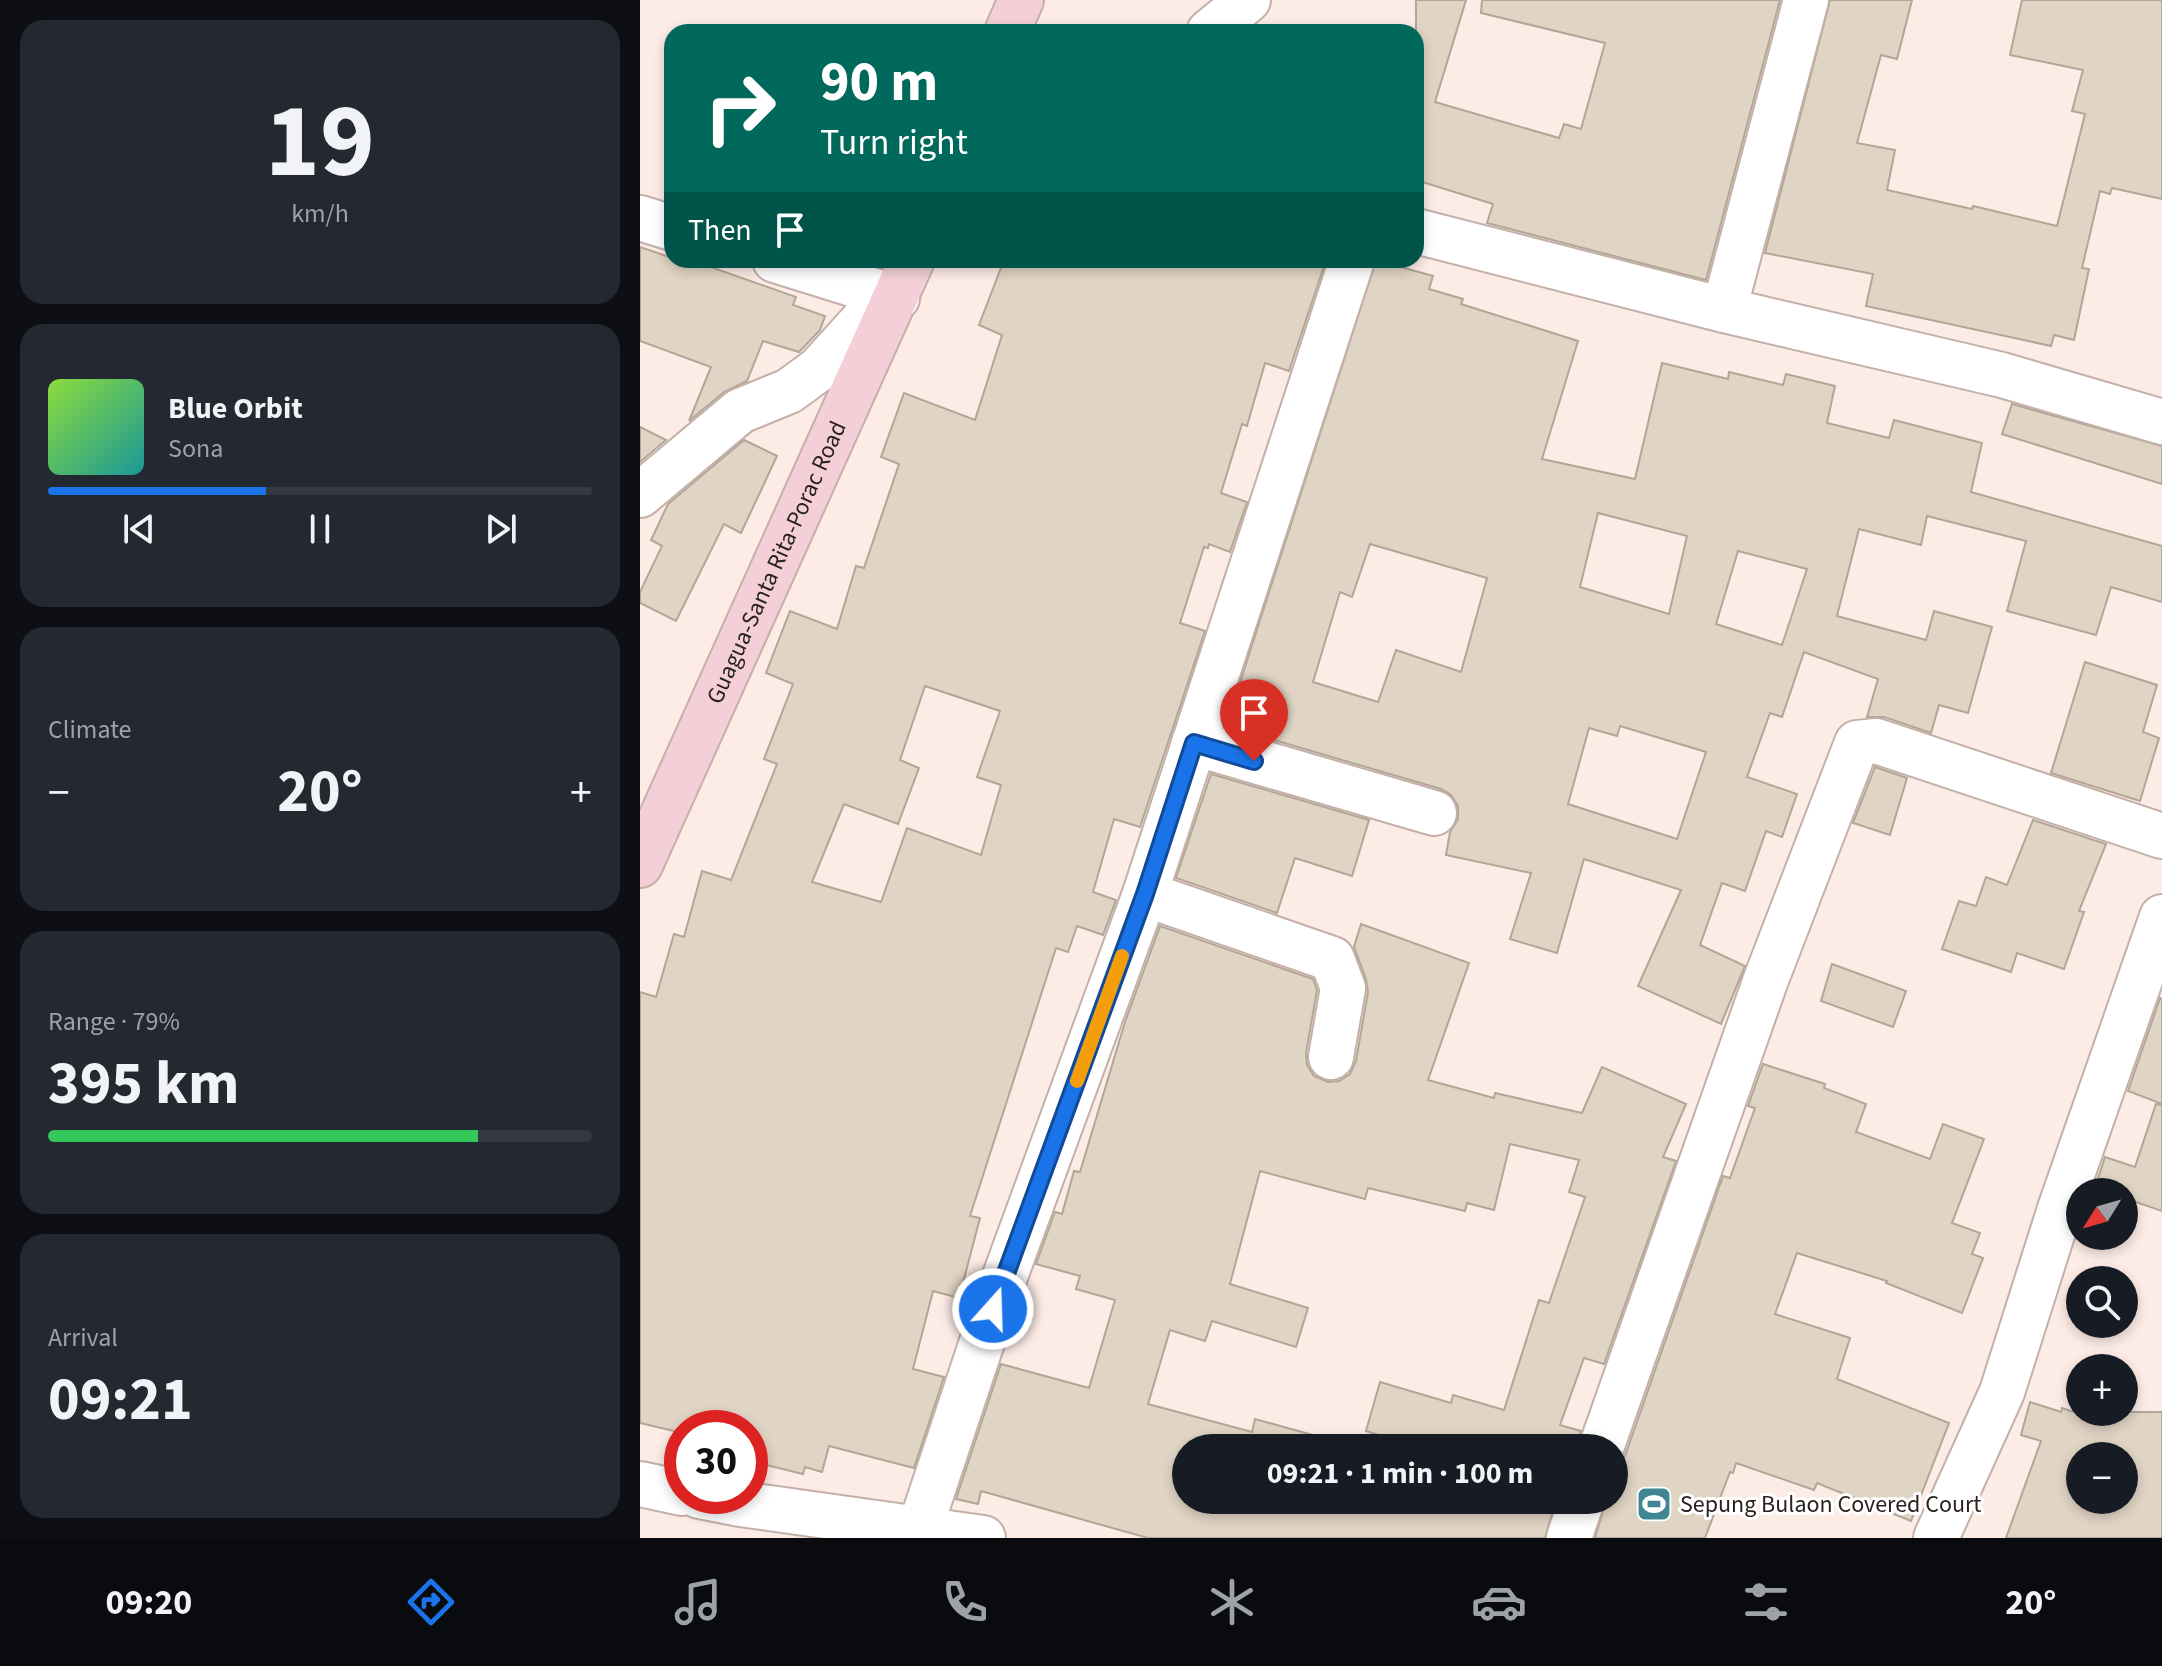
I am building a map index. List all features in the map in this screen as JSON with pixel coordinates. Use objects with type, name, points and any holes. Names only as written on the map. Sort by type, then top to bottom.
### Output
[{"type":"main road","points":[[1010,24],[1021,0]]},
{"type":"main road","name":"Guagua-Santa Rita-Porac Road","points":[[640,865],[898,284]]},
{"type":"street","points":[[1219,24],[1248,0]]},
{"type":"street","points":[[1724,310],[1806,0]]},
{"type":"street","points":[[640,218],[664,226]]},
{"type":"street","points":[[1424,233],[1724,310],[2002,375],[2162,422]]},
{"type":"street","points":[[816,268],[898,284]]},
{"type":"street","points":[[920,1528],[993,1309],[1145,894],[1349,268]]},
{"type":"street","points":[[640,495],[740,411],[789,391],[819,369],[898,284]]},
{"type":"street","points":[[1606,1434],[1765,982],[1857,743],[1876,741],[2162,836]]},
{"type":"street","points":[[1194,743],[1434,813]]},
{"type":"street","points":[[1145,894],[1332,959],[1343,988],[1331,1057]]},
{"type":"street","points":[[1936,1538],[2002,1392],[2060,1209],[2162,917]]},
{"type":"street","points":[[640,1484],[664,1489]]},
{"type":"street","points":[[768,1508],[982,1538]]},
{"type":"street","points":[[1569,1538],[1577,1514]]},
{"type":"building","points":[[1416,0],[1466,0],[1435,102],[1559,138],[1564,124],[1581,129],[1605,43],[1481,13],[1482,0],[1780,0],[1706,280],[1487,223],[1493,204],[1424,182],[1424,24],[1416,24]]},
{"type":"building","points":[[1830,0],[1912,0],[1897,59],[1881,55],[1857,143],[1895,150],[1887,190],[2057,226],[2085,114],[2072,111],[2083,70],[2010,55],[2022,0],[2162,0],[2162,199],[2112,188],[2110,194],[2100,191],[2082,268],[2089,269],[2074,340],[2054,335],[2051,346],[1866,306],[1873,274],[1765,253]]},
{"type":"building","points":[[640,247],[664,255],[664,268],[714,268],[796,297],[793,305],[825,316],[820,330],[799,352],[763,341],[747,381],[724,392],[689,421],[711,367],[640,341]]},
{"type":"building","points":[[1001,268],[1323,268],[1289,371],[1265,363],[1247,426],[1242,424],[1221,493],[1247,502],[1230,552],[1209,544],[1208,548],[1204,547],[1180,623],[1205,631],[1140,827],[1114,819],[1093,892],[1116,900],[1103,935],[1077,926],[1068,952],[1056,948],[970,1216],[980,1218],[959,1298],[933,1291],[913,1369],[944,1377],[914,1468],[829,1446],[822,1472],[805,1467],[803,1474],[768,1465],[768,1410],[664,1410],[664,1429],[640,1423],[640,992],[656,997],[674,934],[684,937],[702,871],[731,880],[777,764],[764,759],[793,684],[766,673],[790,611],[837,629],[856,566],[864,568],[899,464],[881,457],[904,393],[975,420],[1002,335],[979,325]],"holes":[[[925,686],[1000,711],[977,777],[1001,785],[981,855],[907,828],[881,902],[812,882],[844,804],[898,824],[919,768],[900,760]]]},
{"type":"building","points":[[1373,268],[1404,268],[1433,276],[1429,289],[1463,299],[1461,304],[1578,341],[1542,459],[1635,479],[1662,363],[1728,379],[1729,372],[1783,385],[1786,374],[1835,386],[1827,423],[1889,438],[1894,420],[1982,443],[1971,492],[2162,546],[2162,602],[2111,587],[2096,635],[2007,611],[2026,541],[1927,516],[1921,545],[1859,529],[1837,616],[1926,640],[1934,611],[1992,627],[1968,713],[1939,705],[1931,733],[1884,717],[1867,717],[1878,679],[1804,652],[1782,717],[1770,713],[1747,777],[1797,794],[1782,837],[1766,831],[1745,891],[1722,883],[1700,945],[1745,966],[1721,1024],[1638,986],[1681,890],[1584,859],[1557,953],[1510,939],[1531,873],[1446,855],[1450,832],[1458,819],[1458,806],[1451,795],[1441,789],[1226,726]],"holes":[[[1598,513],[1687,536],[1669,614],[1580,587]],[[1370,544],[1487,578],[1461,672],[1396,650],[1378,702],[1313,682],[1340,592],[1352,597]],[[1738,551],[1807,569],[1782,645],[1716,624]],[[1620,726],[1706,752],[1677,839],[1568,804],[1589,728],[1617,736]]]},
{"type":"building","points":[[2012,404],[2162,446],[2162,484],[2002,434]]},
{"type":"building","points":[[640,427],[666,440],[640,462]]},
{"type":"building","points":[[744,440],[777,456],[741,533],[724,524],[676,621],[640,603],[640,592],[662,546],[651,540],[668,504]]},
{"type":"building","points":[[2085,662],[2157,685],[2143,732],[2159,738],[2140,801],[2051,773]]},
{"type":"building","points":[[1875,767],[1907,778],[1890,835],[1853,823]]},
{"type":"building","points":[[1211,774],[1369,820],[1352,876],[1295,858],[1277,913],[1176,878]]},
{"type":"building","points":[[2033,820],[2106,844],[2079,911],[2084,912],[2064,969],[2017,953],[2011,972],[1942,949],[1959,901],[1976,906],[1986,877],[2007,885]]},
{"type":"building","points":[[1361,924],[1469,963],[1428,1080],[1494,1098],[1495,1093],[1582,1113],[1602,1067],[1686,1104],[1663,1157],[1676,1161],[1604,1364],[1584,1358],[1560,1425],[1581,1431],[1580,1434],[1376,1434],[1366,1431],[1380,1382],[1451,1403],[1453,1395],[1504,1410],[1539,1300],[1549,1303],[1585,1197],[1569,1192],[1579,1160],[1510,1144],[1494,1210],[1467,1203],[1465,1211],[1368,1188],[1365,1199],[1260,1171],[1230,1284],[1308,1308],[1296,1347],[1212,1321],[1205,1341],[1170,1330],[1148,1404],[1252,1432],[1255,1419],[1309,1434],[1172,1434],[1172,1514],[1552,1514],[1545,1538],[1148,1538],[981,1491],[978,1504],[956,1499],[1001,1364],[1089,1388],[1115,1300],[1076,1289],[1080,1276],[1036,1264],[1055,1212],[1062,1214],[1074,1171],[1080,1172],[1125,1022],[1160,926],[1313,979],[1317,990],[1306,1053],[1307,1065],[1314,1076],[1328,1082],[1339,1081],[1350,1074],[1356,1061],[1368,992],[1354,947]]},
{"type":"building","points":[[1832,964],[1906,991],[1893,1027],[1821,1001]]},
{"type":"building","points":[[2162,999],[2162,1104],[2128,1091]]},
{"type":"building","points":[[1763,1064],[1825,1084],[1824,1088],[1866,1104],[1856,1132],[1930,1159],[1943,1124],[1984,1139],[1952,1223],[1980,1233],[1972,1254],[1983,1258],[1962,1313],[1887,1281],[1797,1253],[1775,1314],[1850,1338],[1837,1379],[1949,1423],[1911,1521],[1817,1483],[1814,1490],[1736,1463],[1705,1538],[1595,1538],[1602,1514],[1628,1514],[1628,1447],[1723,1176],[1730,1178],[1755,1108],[1748,1106]]},
{"type":"building","points":[[2156,1104],[2162,1105],[2162,1211],[2138,1203],[2138,1178],[2098,1178],[2105,1157],[2135,1167]]},
{"type":"building","points":[[2030,1402],[2061,1412],[2062,1408],[2066,1409],[2066,1426],[2138,1426],[2138,1412],[2162,1412],[2162,1538],[2006,1538],[2041,1441],[2021,1435]]},
{"type":"slow traffic","points":[[1077,1081],[1122,956]]},
{"type":"place","name":"Sepung Bulaon Covered Court","points":[[1654,1504]]},
{"type":"route","points":[[993,1309],[1145,894],[1194,743],[1254,761]]}]
